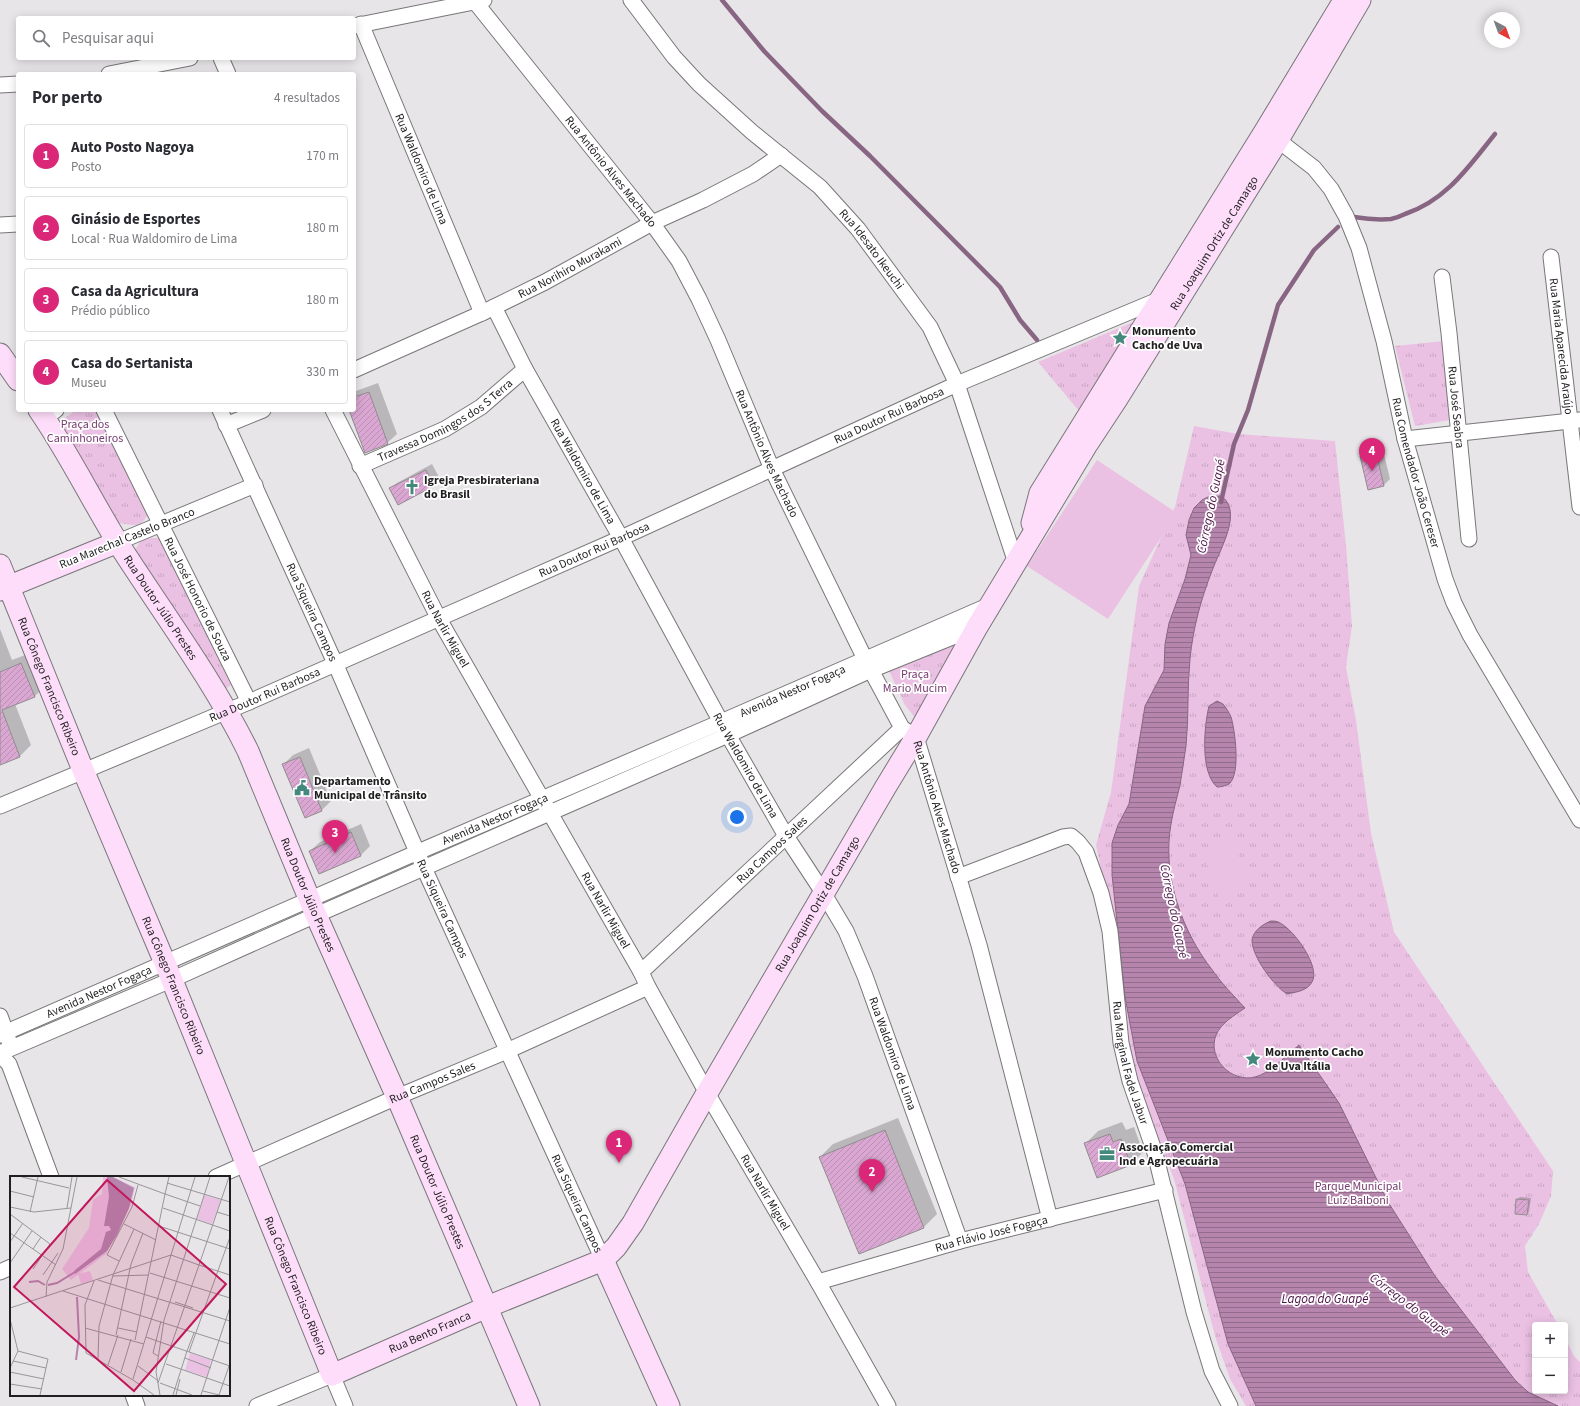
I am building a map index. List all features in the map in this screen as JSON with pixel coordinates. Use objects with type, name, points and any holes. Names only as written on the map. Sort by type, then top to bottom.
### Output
[{"type":"main road","name":"Rua Joaquim Ortiz de Camargo","points":[[603,1260],[616,1247],[633,1223],[824,894],[909,733],[977,627],[1086,446],[1118,399],[1186,288],[1344,0]]},
{"type":"main road","name":"Rua Joaquim Ortiz de Camargo","points":[[1026,545],[1040,493],[1161,298],[1360,0]]},
{"type":"main road","points":[[0,354],[16,377]]},
{"type":"main road","name":"Rua Doutor Júlio Prestes","points":[[46,413],[118,542],[227,711],[248,751],[313,908],[397,1097],[529,1406]]},
{"type":"main road","name":"Rua Marechal Castelo Branco","points":[[4,588],[118,542]]},
{"type":"main road","name":"Rua Cônego Francisco Ribeiro","points":[[0,565],[4,588],[168,971],[332,1375]]},
{"type":"main road","name":"Rua Bento Franca","points":[[332,1375],[487,1307],[603,1260]]},
{"type":"main road","name":"Rua Siqueira Campos","points":[[603,1260],[669,1406]]},
{"type":"street","name":"Rua Idesato Ikeuchi","points":[[631,0],[674,57],[699,84],[752,132],[820,188],[858,229],[930,327],[957,384],[1016,563]]},
{"type":"street","points":[[358,25],[480,1]]},
{"type":"street","name":"Rua Antônio Alves Machado","points":[[480,1],[679,261],[700,299],[772,469],[868,664],[909,733],[958,877],[979,945],[1050,1219]]},
{"type":"street","name":"Rua Waldomiro de Lima","points":[[358,25],[488,310],[525,369],[786,836],[846,931],[865,976],[960,1241]]},
{"type":"street","points":[[119,72],[180,60]]},
{"type":"street","points":[[222,60],[227,72]]},
{"type":"street","points":[[0,85],[16,84]]},
{"type":"street","name":"Rua Comendador João Cereser","points":[[1271,135],[1314,168],[1331,189],[1346,216],[1359,248],[1384,340],[1406,439],[1445,579],[1454,603],[1470,635],[1580,820]]},
{"type":"street","name":"Rua Norihiro Murakami","points":[[356,369],[488,310],[545,282],[652,224],[753,174],[781,155]]},
{"type":"street","points":[[0,225],[16,224]]},
{"type":"street","name":"Rua Maria Aparecida Araújo","points":[[1551,257],[1574,420],[1580,507]]},
{"type":"street","name":"Rua José Seabra","points":[[1442,277],[1460,434],[1469,539]]},
{"type":"street","name":"Rua Doutor Rui Barbosa","points":[[0,806],[83,770],[249,702],[620,538],[957,384],[1186,288]]},
{"type":"street","name":"Travessa Domingos dos S Terra","points":[[360,466],[446,429],[481,407],[525,369]]},
{"type":"street","name":"Rua José Honorio de Souza","points":[[105,412],[249,702]]},
{"type":"street","name":"Rua Siqueira Campos","points":[[221,412],[336,663],[424,868],[603,1260]]},
{"type":"street","points":[[226,425],[258,412]]},
{"type":"street","name":"Rua Narlir Miguel","points":[[334,412],[360,466],[439,618],[641,972],[707,1094],[818,1282],[883,1404]]},
{"type":"street","points":[[1406,439],[1574,420]]},
{"type":"street","name":"Rua Marechal Castelo Branco","points":[[118,542],[255,485]]},
{"type":"street","name":"Avenida Nestor Fogaça","points":[[3,1034],[75,1003],[168,971],[313,908],[424,868],[646,771],[725,729],[868,664],[990,605]]},
{"type":"street","name":"Avenida Nestor Fogaça","points":[[868,664],[977,627]]},
{"type":"street","name":"Avenida Nestor Fogaça","points":[[313,908],[418,852],[640,757],[725,729]]},
{"type":"street","name":"Rua Campos Sales","points":[[641,972],[786,836],[909,733]]},
{"type":"street","points":[[640,757],[646,771]]},
{"type":"street","points":[[593,778],[598,792]]},
{"type":"street","name":"Rua Marginal Fadel Jabur","points":[[958,877],[1063,836],[1071,836],[1086,852],[1101,893],[1110,931],[1121,1044],[1130,1081],[1155,1153],[1194,1312],[1203,1342],[1212,1371],[1230,1406]]},
{"type":"street","name":"Avenida Nestor Fogaça","points":[[5,1055],[81,1018],[168,971]]},
{"type":"street","name":"Rua Campos Sales","points":[[218,1176],[397,1097],[507,1051],[648,987]]},
{"type":"street","points":[[75,1003],[81,1018]]},
{"type":"street","points":[[0,1016],[5,1055],[51,1176]]},
{"type":"street","name":"Rua Flávio José Fogaça","points":[[818,1282],[960,1241],[1165,1190]]},
{"type":"street","points":[[0,1272],[10,1267]]},
{"type":"street","name":"Rua Bento Franca","points":[[257,1406],[332,1375]]},
{"type":"street","name":"Rua Cônego Francisco Ribeiro","points":[[332,1375],[345,1406]]},
{"type":"street","points":[[133,1396],[137,1406]]},
{"type":"green space","points":[[1143,318],[1084,417],[1038,362]]},
{"type":"green space","points":[[1444,341],[1450,420],[1415,426],[1395,346]]},
{"type":"green space","name":"Praça dos Caminhoneiros","points":[[73,412],[98,412],[148,514],[142,522],[136,525],[119,523],[59,429],[65,418]]},
{"type":"green space","name":"Parque Municipal Luiz Balboni","points":[[1194,426],[1238,434],[1335,441],[1346,545],[1352,626],[1346,667],[1356,720],[1371,833],[1394,932],[1553,1171],[1551,1196],[1539,1224],[1525,1246],[1528,1272],[1556,1322],[1532,1322],[1532,1394],[1568,1394],[1568,1344],[1574,1356],[1580,1362],[1580,1406],[1246,1406],[1230,1379],[1215,1336],[1174,1179],[1139,1092],[1129,1057],[1113,926],[1096,845],[1111,792],[1139,586],[1175,507]]},
{"type":"green space","points":[[1097,460],[1177,513],[1108,619],[1027,566]]},
{"type":"green space","points":[[159,538],[231,685],[224,690],[213,675],[135,550],[141,540]]},
{"type":"green space","name":"Praça Mario Mucim","points":[[958,644],[916,719],[905,705],[889,671],[946,646]]},
{"type":"green space","points":[[1233,839],[1250,888],[1219,898],[1202,850]]},
{"type":"water","name":"Lagoa do Guapé","points":[[1221,496],[1228,503],[1230,521],[1228,532],[1204,592],[1191,647],[1186,746],[1180,785],[1172,819],[1169,843],[1169,863],[1177,901],[1183,920],[1192,938],[1220,981],[1245,1008],[1229,1020],[1218,1031],[1214,1044],[1218,1060],[1223,1067],[1238,1076],[1246,1078],[1255,1077],[1266,1072],[1299,1045],[1339,1103],[1388,1202],[1435,1276],[1515,1380],[1528,1392],[1558,1406],[1256,1406],[1228,1344],[1185,1184],[1137,1061],[1125,997],[1112,875],[1112,843],[1118,825],[1129,804],[1145,706],[1164,670],[1165,644],[1169,623],[1185,579],[1191,555],[1186,535],[1189,520],[1194,508],[1202,500],[1208,497]]},
{"type":"water","points":[[1217,701],[1223,704],[1231,717],[1234,732],[1236,762],[1233,779],[1229,784],[1217,787],[1208,771],[1205,737],[1209,706]]},
{"type":"water","points":[[1271,921],[1279,922],[1286,927],[1299,941],[1310,959],[1314,975],[1312,982],[1310,985],[1298,992],[1287,994],[1276,985],[1260,962],[1253,947],[1252,940],[1254,934],[1259,928]]},
{"type":"building","points":[[369,392],[388,444],[365,453],[350,412],[356,412],[356,396]]},
{"type":"building","points":[[1376,452],[1384,486],[1368,490],[1360,456]]},
{"type":"building","name":"Igreja Presbirateriana do Brasil","points":[[426,470],[434,486],[398,505],[389,488]]},
{"type":"building","points":[[21,663],[35,697],[2,710],[20,757],[0,765],[0,672]]},
{"type":"building","name":"Departamento Municipal de Trânsito","points":[[300,757],[322,811],[305,818],[282,764]]},
{"type":"building","points":[[351,832],[361,856],[319,874],[309,851]]},
{"type":"building","points":[[885,1130],[924,1228],[859,1254],[819,1157]]},
{"type":"building","name":"Associação Comercial Ind e Agropecuária","points":[[1110,1134],[1113,1142],[1121,1139],[1131,1165],[1097,1178],[1084,1143]]},
{"type":"building","points":[[1516,1199],[1529,1200],[1527,1215],[1515,1214]]},
{"type":"waterway","points":[[722,0],[764,51],[822,111],[870,156],[1000,287],[1020,320],[1037,340]]},
{"type":"waterway","name":"Córrego do Guapé","points":[[1354,217],[1391,219],[1420,208],[1433,200],[1456,181],[1495,134]]},
{"type":"waterway","name":"Córrego do Guapé","points":[[1221,502],[1234,444],[1248,410],[1278,305],[1314,250],[1338,227]]},
{"type":"place","name":"Monumento Cacho de Uva","points":[[1120,338]]},
{"type":"place","name":"Casa do Sertanista","points":[[1372,471]]},
{"type":"place","name":"Igreja Presbirateriana do Brasil","points":[[412,487]]},
{"type":"place","name":"Departamento Municipal de Trânsito","points":[[302,788]]},
{"type":"place","name":"Casa da Agricultura","points":[[335,853]]},
{"type":"place","name":"Monumento Cacho de Uva Itália","points":[[1253,1059]]},
{"type":"place","name":"Associação Comercial Ind e Agropecuária","points":[[1107,1154]]},
{"type":"place","name":"Auto Posto Nagoya","points":[[619,1163]]},
{"type":"place","name":"Ginásio de Esportes","points":[[872,1192]]}]
